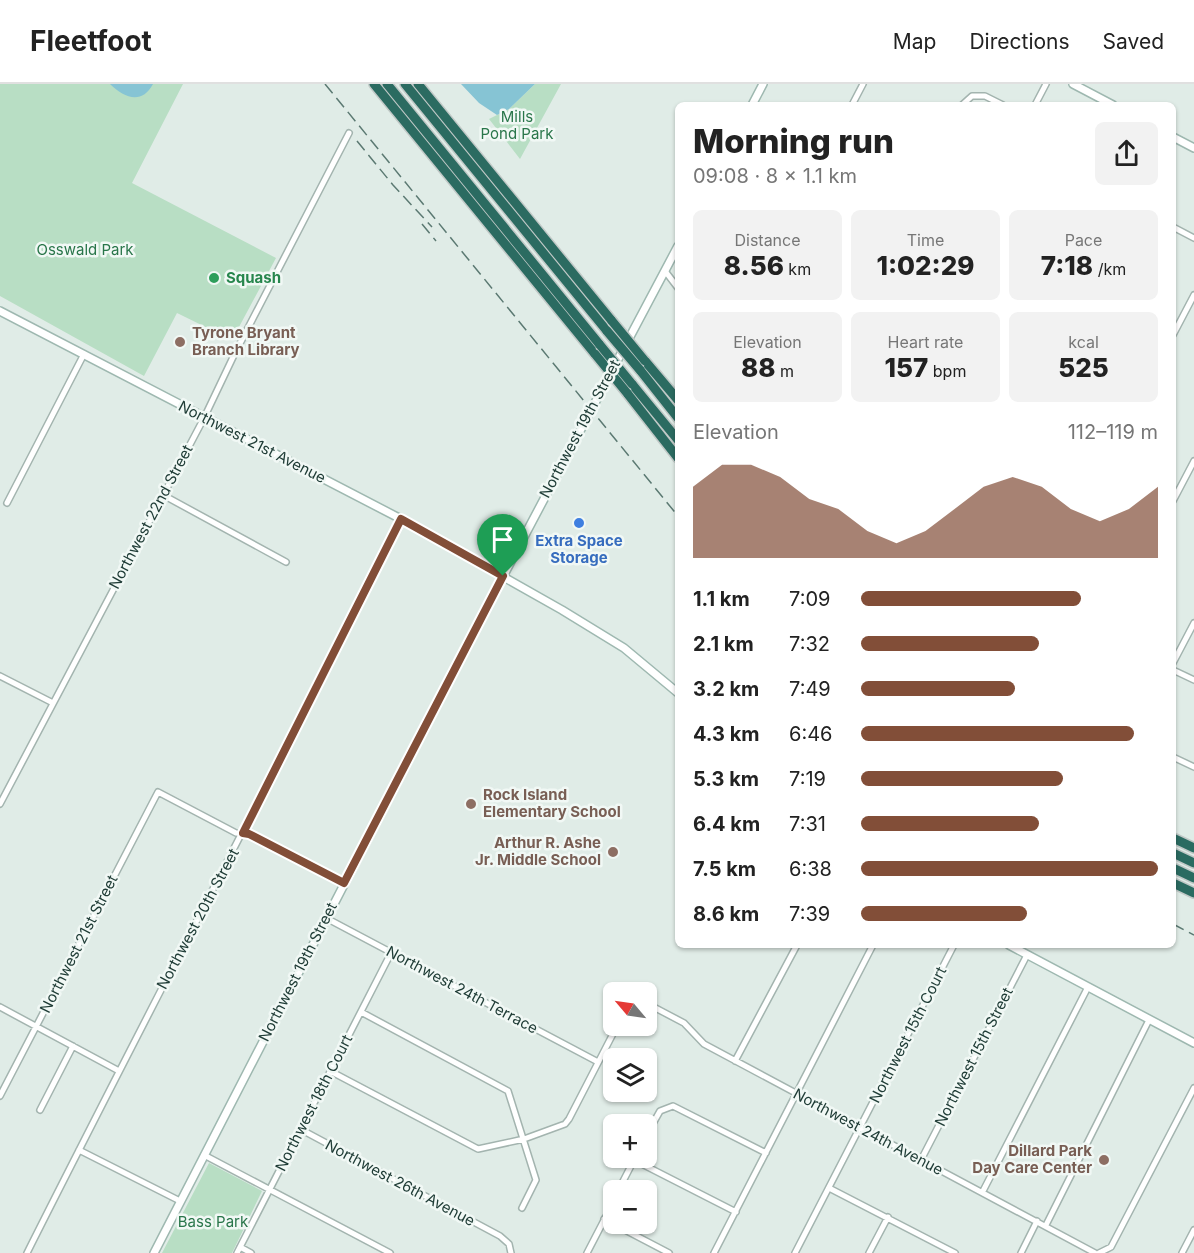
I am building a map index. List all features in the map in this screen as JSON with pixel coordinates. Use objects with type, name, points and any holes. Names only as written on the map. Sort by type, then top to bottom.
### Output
[{"type":"highway","points":[[374,84],[675,454]]},
{"type":"highway","points":[[387,84],[675,436]]},
{"type":"highway","points":[[405,84],[675,414]]},
{"type":"highway","points":[[418,84],[675,396]]},
{"type":"highway","points":[[1176,839],[1194,848]]},
{"type":"highway","points":[[1176,855],[1194,864]]},
{"type":"highway","points":[[1176,869],[1194,878]]},
{"type":"highway","points":[[1176,884],[1194,893]]},
{"type":"street","points":[[754,102],[763,84]]},
{"type":"street","points":[[854,102],[863,84]]},
{"type":"street","points":[[1037,102],[1046,84]]},
{"type":"street","points":[[1073,84],[1107,102]]},
{"type":"street","points":[[965,102],[972,96],[985,96],[997,102]]},
{"type":"street","name":"Northwest 22nd Street","points":[[0,804],[204,418],[235,353],[349,133]]},
{"type":"street","points":[[1176,139],[1194,148]]},
{"type":"street","points":[[1176,229],[1194,238]]},
{"type":"street","name":"Northwest 19th Street","points":[[154,1253],[503,576],[675,252]]},
{"type":"street","points":[[665,271],[675,284]]},
{"type":"street","points":[[1176,329],[1194,295]]},
{"type":"street","name":"Northwest 21st Avenue","points":[[0,311],[401,519],[503,576],[624,648],[675,690]]},
{"type":"street","points":[[7,503],[84,354]]},
{"type":"street","points":[[1176,495],[1194,461]]},
{"type":"street","points":[[163,495],[286,562]]},
{"type":"street","name":"Northwest 20th Street","points":[[27,1253],[401,519]]},
{"type":"street","points":[[1176,657],[1194,623]]},
{"type":"street","points":[[1176,671],[1194,680]]},
{"type":"street","points":[[0,676],[53,703]]},
{"type":"street","points":[[1176,758],[1194,767]]},
{"type":"street","name":"Northwest 21st Street","points":[[0,1096],[158,792],[236,833],[243,833]]},
{"type":"street","points":[[243,833],[344,883]]},
{"type":"street","name":"Northwest 24th Terrace","points":[[326,918],[598,1062]]},
{"type":"street","points":[[735,1061],[795,948]]},
{"type":"street","points":[[714,1253],[871,948]]},
{"type":"street","name":"Northwest 15th Court","points":[[795,1253],[952,948]]},
{"type":"street","points":[[1014,948],[1194,1043]]},
{"type":"street","name":"Northwest 18th Court","points":[[238,1250],[391,953]]},
{"type":"street","name":"Northwest 15th Street","points":[[921,1160],[1027,955]]},
{"type":"street","points":[[983,1191],[1089,987]]},
{"type":"street","points":[[0,1007],[119,1071]]},
{"type":"street","name":"Northwest 24th Avenue","points":[[657,1008],[684,1023],[704,1044],[796,1095],[983,1191],[1097,1253]]},
{"type":"street","points":[[361,1012],[508,1091],[536,1180],[522,1208]]},
{"type":"street","points":[[1046,1225],[1149,1020]]},
{"type":"street","points":[[330,1071],[478,1149],[524,1139],[565,1124],[612,1036]]},
{"type":"street","points":[[40,1110],[73,1046]]},
{"type":"street","points":[[1097,1253],[1111,1247],[1194,1088]]},
{"type":"street","points":[[657,1116],[666,1107],[673,1106],[766,1153]]},
{"type":"street","name":"Northwest 26th Avenue","points":[[300,1129],[500,1236],[509,1244],[511,1253]]},
{"type":"street","points":[[79,1150],[180,1201]]},
{"type":"street","points":[[204,1155],[390,1253]]},
{"type":"street","points":[[652,1168],[736,1212]]},
{"type":"street","points":[[830,1188],[888,1217],[946,1251],[955,1253]]},
{"type":"street","points":[[869,1253],[888,1217]]},
{"type":"street","points":[[587,1253],[603,1221]]},
{"type":"street","points":[[1021,1253],[1037,1221]]},
{"type":"street","points":[[1182,1253],[1194,1230]]},
{"type":"street","points":[[633,1234],[669,1253]]},
{"type":"street","points":[[238,1250],[251,1253]]},
{"type":"green space","name":"Osswald Park","points":[[0,84],[183,84],[132,183],[276,258],[232,340],[177,313],[144,376],[0,296]]},
{"type":"green space","name":"Mills Pond Park","points":[[535,84],[561,84],[520,159],[489,119],[509,109]]},
{"type":"green space","name":"Bass Park","points":[[209,1163],[262,1191],[232,1253],[162,1253]]},
{"type":"water","points":[[110,84],[153,84],[144,95],[133,97],[121,93]]},
{"type":"water","points":[[461,84],[535,84],[509,109],[497,115],[479,103]]},
{"type":"railway","points":[[325,84],[675,512]]},
{"type":"railway","points":[[357,141],[432,227]]},
{"type":"railway","points":[[422,224],[436,241]]},
{"type":"railway","points":[[1176,926],[1194,935]]},
{"type":"place","name":"Squash","points":[[214,278]]},
{"type":"place","name":"Tyrone Bryant Branch Library","points":[[180,342]]},
{"type":"place","name":"Extra Space Storage","points":[[579,523]]},
{"type":"place","name":"Rock Island Elementary School","points":[[471,804]]},
{"type":"place","name":"Arthur R. Ashe Jr. Middle School","points":[[613,852]]},
{"type":"place","name":"Dillard Park Day Care Center","points":[[1104,1160]]},
{"type":"route","points":[[401,519],[503,576],[344,883],[243,833],[401,519]]}]
